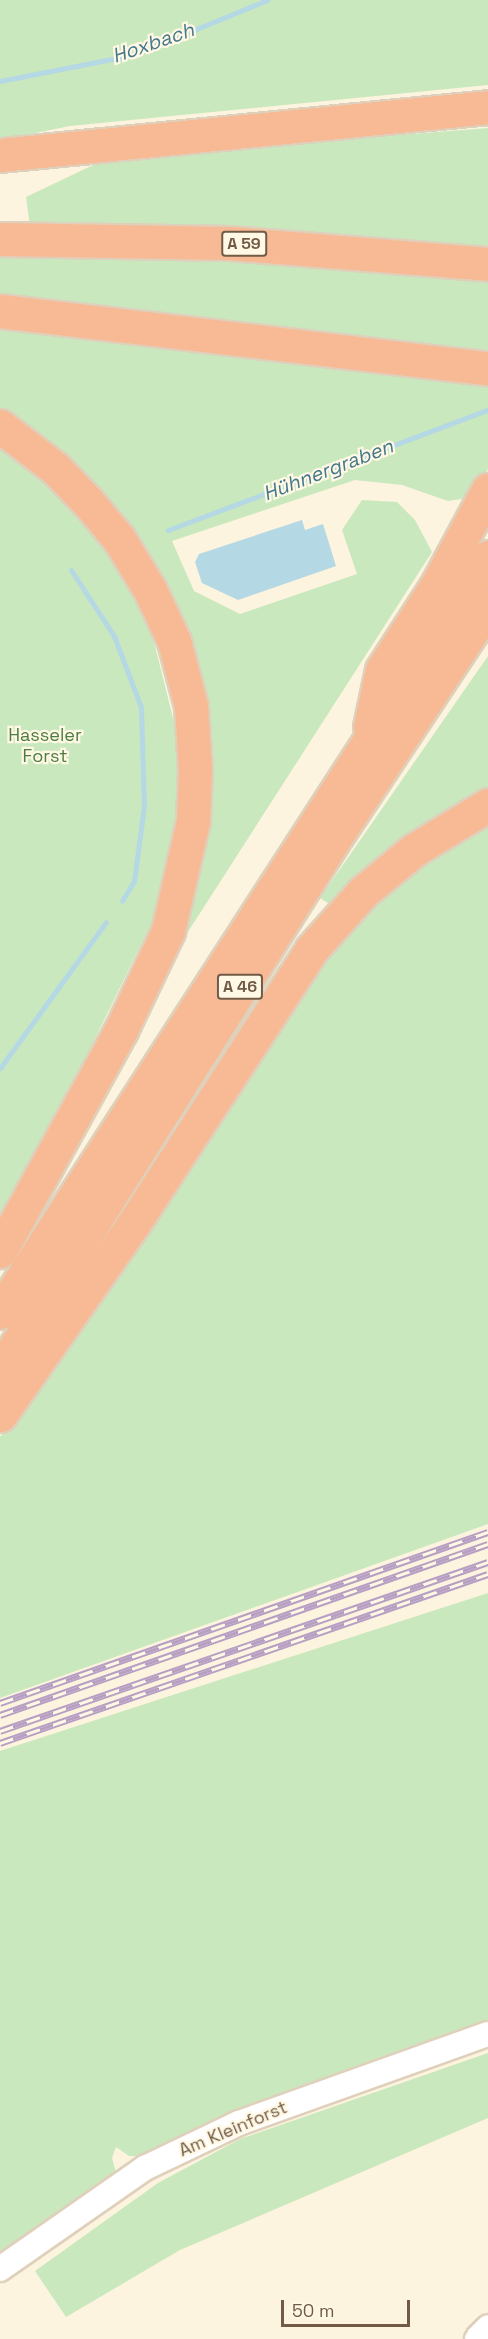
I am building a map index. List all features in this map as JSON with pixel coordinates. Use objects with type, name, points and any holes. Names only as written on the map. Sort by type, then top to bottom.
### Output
[{"type":"highway","points":[[0,155],[488,107]]},
{"type":"highway","name":"A 59","points":[[0,239],[229,243],[488,264]]},
{"type":"highway","points":[[0,311],[488,368]]},
{"type":"highway","points":[[0,426],[56,468],[88,502],[120,539],[150,590],[174,641],[191,706],[195,769],[193,821],[168,931],[126,1021],[0,1251]]},
{"type":"highway","points":[[368,738],[382,670],[437,585],[488,490]]},
{"type":"highway","name":"A 46","points":[[0,1312],[368,738],[488,557]]},
{"type":"highway","name":"A 46","points":[[0,1371],[333,840],[488,607]]},
{"type":"highway","points":[[0,1415],[134,1223],[311,950],[363,892],[414,850],[488,805]]},
{"type":"street","name":"Am Kleinforst","points":[[0,2269],[145,2168],[228,2128],[488,2034]]},
{"type":"street","points":[[477,2339],[488,2327]]},
{"type":"green space","points":[[0,0],[488,0],[488,85],[70,126],[0,140]]},
{"type":"green space","points":[[488,128],[488,255],[30,226],[26,197],[110,157]]},
{"type":"green space","points":[[0,251],[354,263],[488,280],[488,352],[0,298]]},
{"type":"green space","points":[[0,322],[488,379],[488,469],[468,498],[448,501],[402,485],[355,480],[172,541],[194,591],[240,614],[357,574],[342,530],[362,500],[397,502],[415,520],[432,552],[184,938],[185,646],[0,415]]},
{"type":"green space","name":"Hasseler Forst","points":[[0,439],[58,489],[127,573],[151,630],[180,746],[176,834],[156,914],[0,1233]]},
{"type":"green space","points":[[488,656],[488,1524],[0,1698],[0,1437],[352,919],[320,898]]},
{"type":"green space","points":[[488,1593],[488,2022],[224,2122],[154,2156],[129,2156],[116,2147],[112,2158],[119,2183],[0,2266],[0,1751]]},
{"type":"green space","points":[[488,2053],[488,2118],[180,2250],[66,2317],[35,2271],[158,2183],[240,2139]]},
{"type":"water","points":[[302,520],[305,530],[323,524],[336,566],[238,600],[202,583],[195,562],[199,554]]},
{"type":"waterway","name":"Hoxbach","points":[[0,81],[133,55],[267,0]]},
{"type":"waterway","name":"Hühnergraben","points":[[168,530],[488,410]]},
{"type":"waterway","name":"Hühnergraben","points":[[71,570],[114,636],[141,707],[144,806],[134,881],[122,901]]},
{"type":"waterway","name":"Hühnergraben","points":[[0,1068],[106,922]]},
{"type":"railway","points":[[0,1703],[488,1532]]},
{"type":"railway","points":[[0,1715],[488,1544]]},
{"type":"railway","points":[[0,1731],[488,1562]]},
{"type":"railway","points":[[0,1743],[488,1574]]}]
